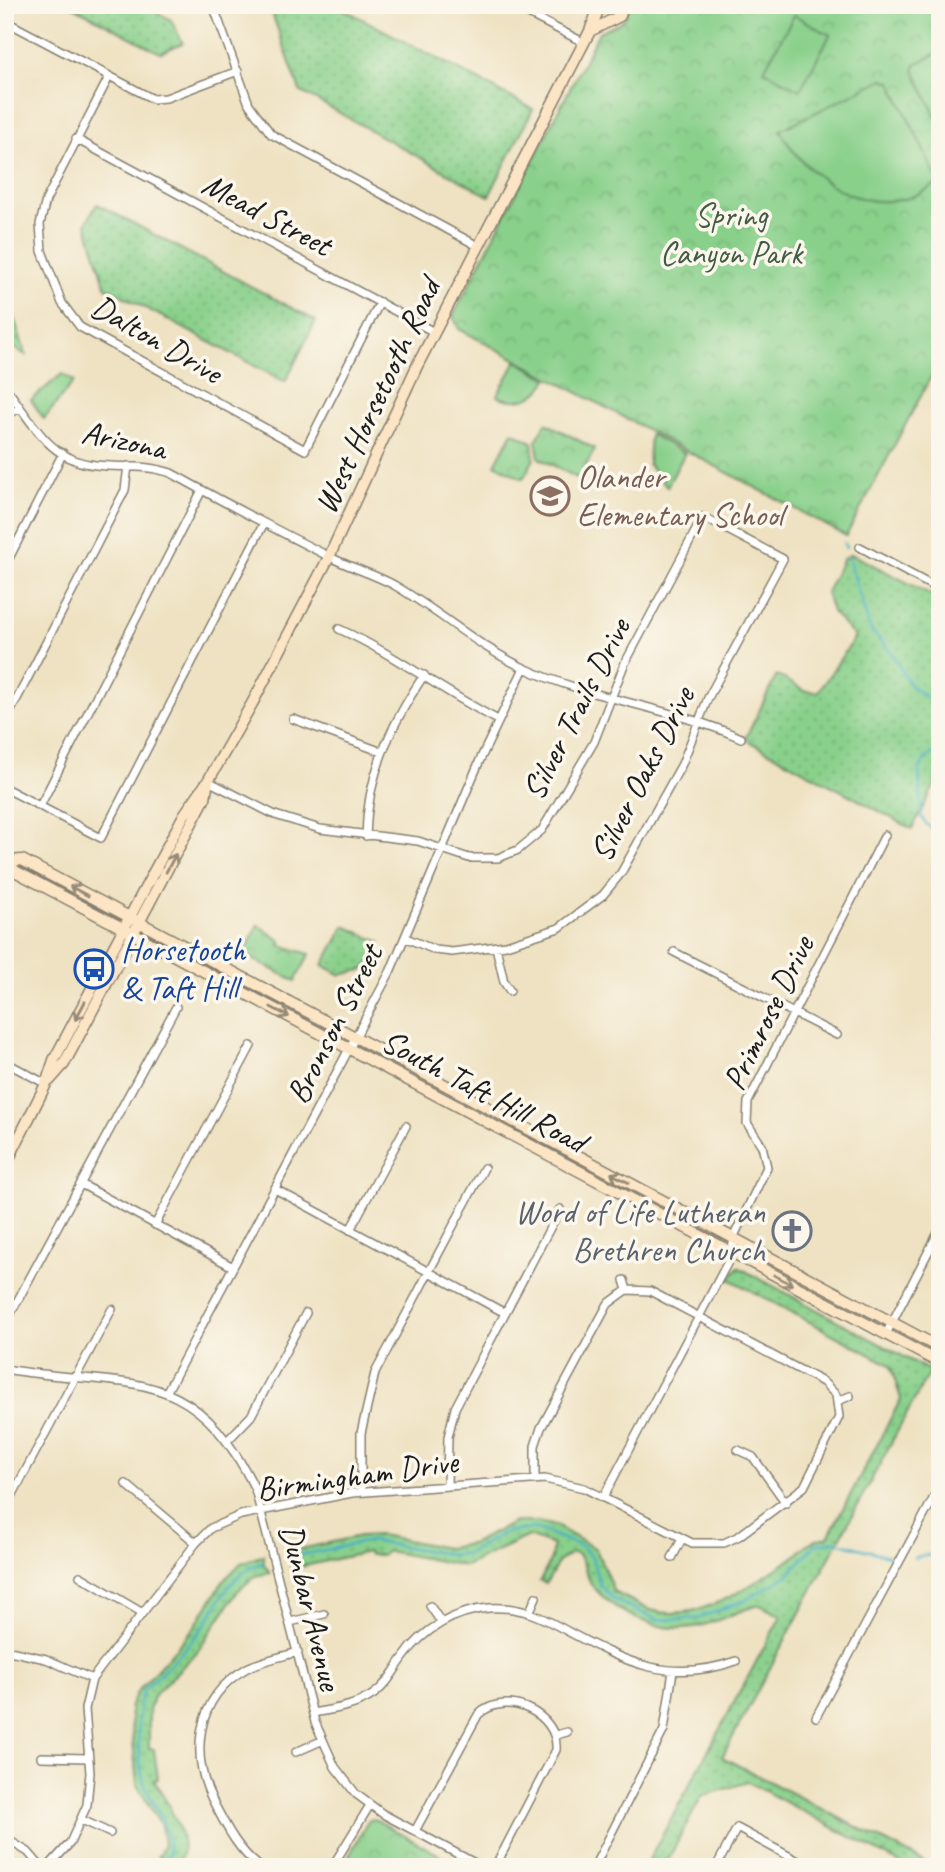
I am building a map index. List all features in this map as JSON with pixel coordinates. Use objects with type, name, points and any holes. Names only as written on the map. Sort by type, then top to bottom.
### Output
[{"type":"main road","name":"West Horsetooth Road","points":[[5,1166],[46,1084],[54,1060],[128,932],[189,806],[208,781],[329,557],[434,332],[590,32],[600,5]]},
{"type":"main road","name":"West Horsetooth Road","points":[[590,32],[620,16],[623,5]]},
{"type":"main road","name":"South Taft Hill Road","points":[[7,860],[22,860],[940,1348]]},
{"type":"main road","name":"South Taft Hill Road","points":[[7,860],[15,871],[128,932],[940,1363]]},
{"type":"street","points":[[213,5],[253,112],[282,143],[478,246]]},
{"type":"street","points":[[511,5],[583,42]]},
{"type":"street","points":[[5,21],[153,99],[166,98],[237,71]]},
{"type":"street","name":"Dalton Drive","points":[[109,77],[46,200],[40,224],[41,251],[69,317],[88,333],[305,450],[380,302]]},
{"type":"street","name":"Mead Street","points":[[76,139],[434,332]]},
{"type":"street","name":"Arizona","points":[[5,387],[37,434],[63,453],[93,465],[161,470],[329,557],[402,590],[484,646],[524,668],[609,696],[701,721],[741,737]]},
{"type":"street","points":[[5,415],[19,409]]},
{"type":"street","points":[[5,566],[63,453]]},
{"type":"street","points":[[5,722],[125,490],[128,466]]},
{"type":"street","points":[[40,806],[202,490]]},
{"type":"street","name":"Silver Trails Drive","points":[[208,781],[256,807],[298,823],[366,836],[418,841],[469,858],[490,859],[518,850],[535,838],[594,742],[609,696],[703,517],[783,559]]},
{"type":"street","points":[[5,788],[101,838],[264,523]]},
{"type":"street","points":[[860,547],[940,590]]},
{"type":"street","name":"Silver Oaks Drive","points":[[406,938],[435,950],[452,952],[533,939],[559,928],[604,895],[635,849],[682,764],[708,698],[783,559]]},
{"type":"street","points":[[339,629],[385,650],[498,720]]},
{"type":"street","name":"Bronson Street","points":[[166,1393],[356,1038],[406,938],[498,720],[524,668]]},
{"type":"street","points":[[366,836],[370,798],[382,752],[403,707],[424,675]]},
{"type":"street","points":[[293,719],[382,752]]},
{"type":"street","name":"Primrose Drive","points":[[603,1498],[732,1252],[734,1238],[766,1167],[762,1146],[747,1123],[746,1108],[885,835]]},
{"type":"street","points":[[496,947],[504,982],[510,991]]},
{"type":"street","points":[[674,952],[837,1035]]},
{"type":"street","points":[[5,1324],[176,1007]]},
{"type":"street","points":[[156,1225],[251,1046]]},
{"type":"street","points":[[5,1062],[46,1084]]},
{"type":"street","points":[[350,1230],[406,1126]]},
{"type":"street","points":[[361,1492],[361,1433],[380,1361],[484,1168]]},
{"type":"street","points":[[81,1184],[233,1267]]},
{"type":"street","points":[[275,1189],[505,1313]]},
{"type":"street","points":[[447,1486],[448,1437],[455,1408],[560,1209]]},
{"type":"street","points":[[887,1334],[940,1229]]},
{"type":"street","points":[[624,1280],[627,1290]]},
{"type":"street","points":[[535,1479],[535,1446],[541,1428],[608,1304],[627,1290],[650,1291],[700,1317],[823,1382],[838,1401],[850,1396]]},
{"type":"street","points":[[5,1509],[112,1310]]},
{"type":"street","points":[[228,1440],[251,1416],[306,1313]]},
{"type":"street","name":"Dunbar Avenue","points":[[5,1369],[135,1383],[166,1393],[201,1413],[228,1440],[256,1489],[321,1741],[344,1780],[370,1805],[482,1867]]},
{"type":"street","name":"Birmingham Drive","points":[[48,1867],[70,1843],[82,1820],[90,1785],[85,1709],[92,1679],[195,1543],[220,1522],[261,1510],[361,1492],[535,1479],[574,1484],[682,1539],[703,1545],[730,1541],[786,1503],[803,1487],[837,1425],[838,1401]]},
{"type":"street","points":[[737,1450],[753,1457],[786,1503]]},
{"type":"street","points":[[126,1483],[195,1543]]},
{"type":"street","points":[[816,1717],[940,1486]]},
{"type":"street","points":[[672,1558],[682,1539]]},
{"type":"street","points":[[80,1576],[141,1612]]},
{"type":"street","points":[[530,1611],[536,1597]]},
{"type":"street","points":[[430,1606],[441,1622]]},
{"type":"street","points":[[313,1713],[350,1706],[375,1693],[419,1639],[441,1622],[482,1609],[530,1611],[623,1660],[673,1671],[698,1671],[736,1661]]},
{"type":"street","points":[[290,1622],[324,1614]]},
{"type":"street","points":[[5,1650],[46,1659],[92,1679]]},
{"type":"street","points":[[260,1867],[237,1844],[207,1791],[199,1762],[200,1734],[208,1709],[229,1681],[249,1667],[298,1652]]},
{"type":"street","points":[[594,1867],[664,1730],[673,1671]]},
{"type":"street","points":[[415,1831],[474,1721],[484,1710],[502,1703],[518,1705],[544,1718],[556,1735],[554,1756],[495,1867]]},
{"type":"street","points":[[556,1735],[567,1732]]},
{"type":"street","points":[[296,1752],[321,1741]]},
{"type":"street","points":[[41,1757],[88,1758]]},
{"type":"street","points":[[332,1867],[370,1805]]},
{"type":"street","points":[[82,1820],[110,1833]]},
{"type":"street","points":[[716,1867],[737,1828],[809,1867]]},
{"type":"street","points":[[5,1838],[28,1852],[41,1867]]},
{"type":"green space","points":[[70,5],[144,5],[171,20],[183,43],[160,53]]},
{"type":"green space","points":[[269,5],[336,5],[533,109],[489,196],[300,91]]},
{"type":"green space","name":"Spring Canyon Park","points":[[629,5],[940,5],[940,360],[846,536],[459,329],[453,316],[599,32],[623,20]]},
{"type":"green space","points":[[794,15],[830,35],[800,90],[764,70]]},
{"type":"green space","points":[[940,52],[940,125],[914,70],[917,63]]},
{"type":"green space","points":[[883,79],[891,82],[939,183],[908,198],[885,201],[848,194],[831,185],[802,160],[780,130]]},
{"type":"green space","points":[[97,204],[316,321],[285,382],[106,287],[86,223]]},
{"type":"green space","points":[[5,290],[26,355],[5,343]]},
{"type":"green space","points":[[516,361],[548,379],[533,396],[512,400],[497,396]]},
{"type":"green space","points":[[62,374],[74,381],[44,419],[31,400]]},
{"type":"green space","points":[[546,423],[595,449],[579,479],[539,458],[536,441]]},
{"type":"green space","points":[[513,432],[532,442],[534,459],[523,479],[495,464]]},
{"type":"green space","points":[[650,434],[685,453],[667,487],[648,464]]},
{"type":"green space","points":[[851,554],[940,599],[940,775],[912,829],[745,739],[777,675],[805,691],[818,692],[855,637],[832,612],[826,592],[843,559]]},
{"type":"green space","points":[[258,925],[281,941],[280,945],[310,954],[295,981],[243,954]]},
{"type":"green space","points":[[345,926],[380,942],[366,969],[341,975],[323,965]]},
{"type":"green space","points":[[738,1267],[930,1371],[722,1757],[934,1867],[907,1867],[748,1782],[702,1796],[664,1867],[645,1867],[781,1616],[760,1605],[688,1628],[644,1622],[617,1608],[594,1588],[577,1554],[572,1553],[559,1561],[546,1584],[540,1581],[551,1559],[553,1545],[528,1536],[465,1566],[387,1551],[382,1555],[369,1555],[368,1552],[291,1569],[291,1551],[360,1536],[380,1535],[447,1548],[471,1544],[515,1522],[538,1522],[556,1526],[596,1549],[614,1592],[648,1609],[666,1613],[685,1612],[722,1601],[795,1556],[808,1544],[828,1537],[901,1399],[890,1365],[729,1279]]},
{"type":"green space","points":[[264,1555],[264,1564],[270,1573],[255,1576],[238,1591],[197,1652],[153,1696],[149,1711],[149,1748],[154,1749],[158,1779],[154,1780],[172,1811],[183,1846],[176,1867],[149,1867],[154,1864],[164,1845],[161,1826],[137,1785],[130,1708],[137,1692],[193,1629],[224,1580],[241,1563]]},
{"type":"green space","points":[[373,1819],[461,1867],[343,1867],[368,1821]]},
{"type":"waterway","points":[[844,543],[846,548]]},
{"type":"waterway","points":[[848,557],[870,629],[891,652],[910,685],[940,708]]},
{"type":"waterway","points":[[940,748],[925,759],[919,771],[922,818],[927,825],[940,833]]},
{"type":"waterway","points":[[291,1557],[370,1541],[455,1555],[469,1553],[503,1533],[535,1528],[583,1547],[592,1558],[600,1585],[613,1599],[657,1620],[700,1618],[747,1599],[787,1576],[815,1545],[834,1541],[895,1558]]},
{"type":"waterway","points":[[914,1558],[924,1555],[940,1557]]},
{"type":"waterway","points":[[158,1867],[169,1854],[169,1843],[142,1774],[138,1736],[141,1698],[144,1690],[203,1627],[234,1581],[264,1562]]},
{"type":"place","name":"Olander Elementary School","points":[[550,496]]},
{"type":"place","name":"Horsetooth & Taft Hill","points":[[94,969]]},
{"type":"place","name":"Word of Life Lutheran Brethren Church","points":[[792,1231]]}]
